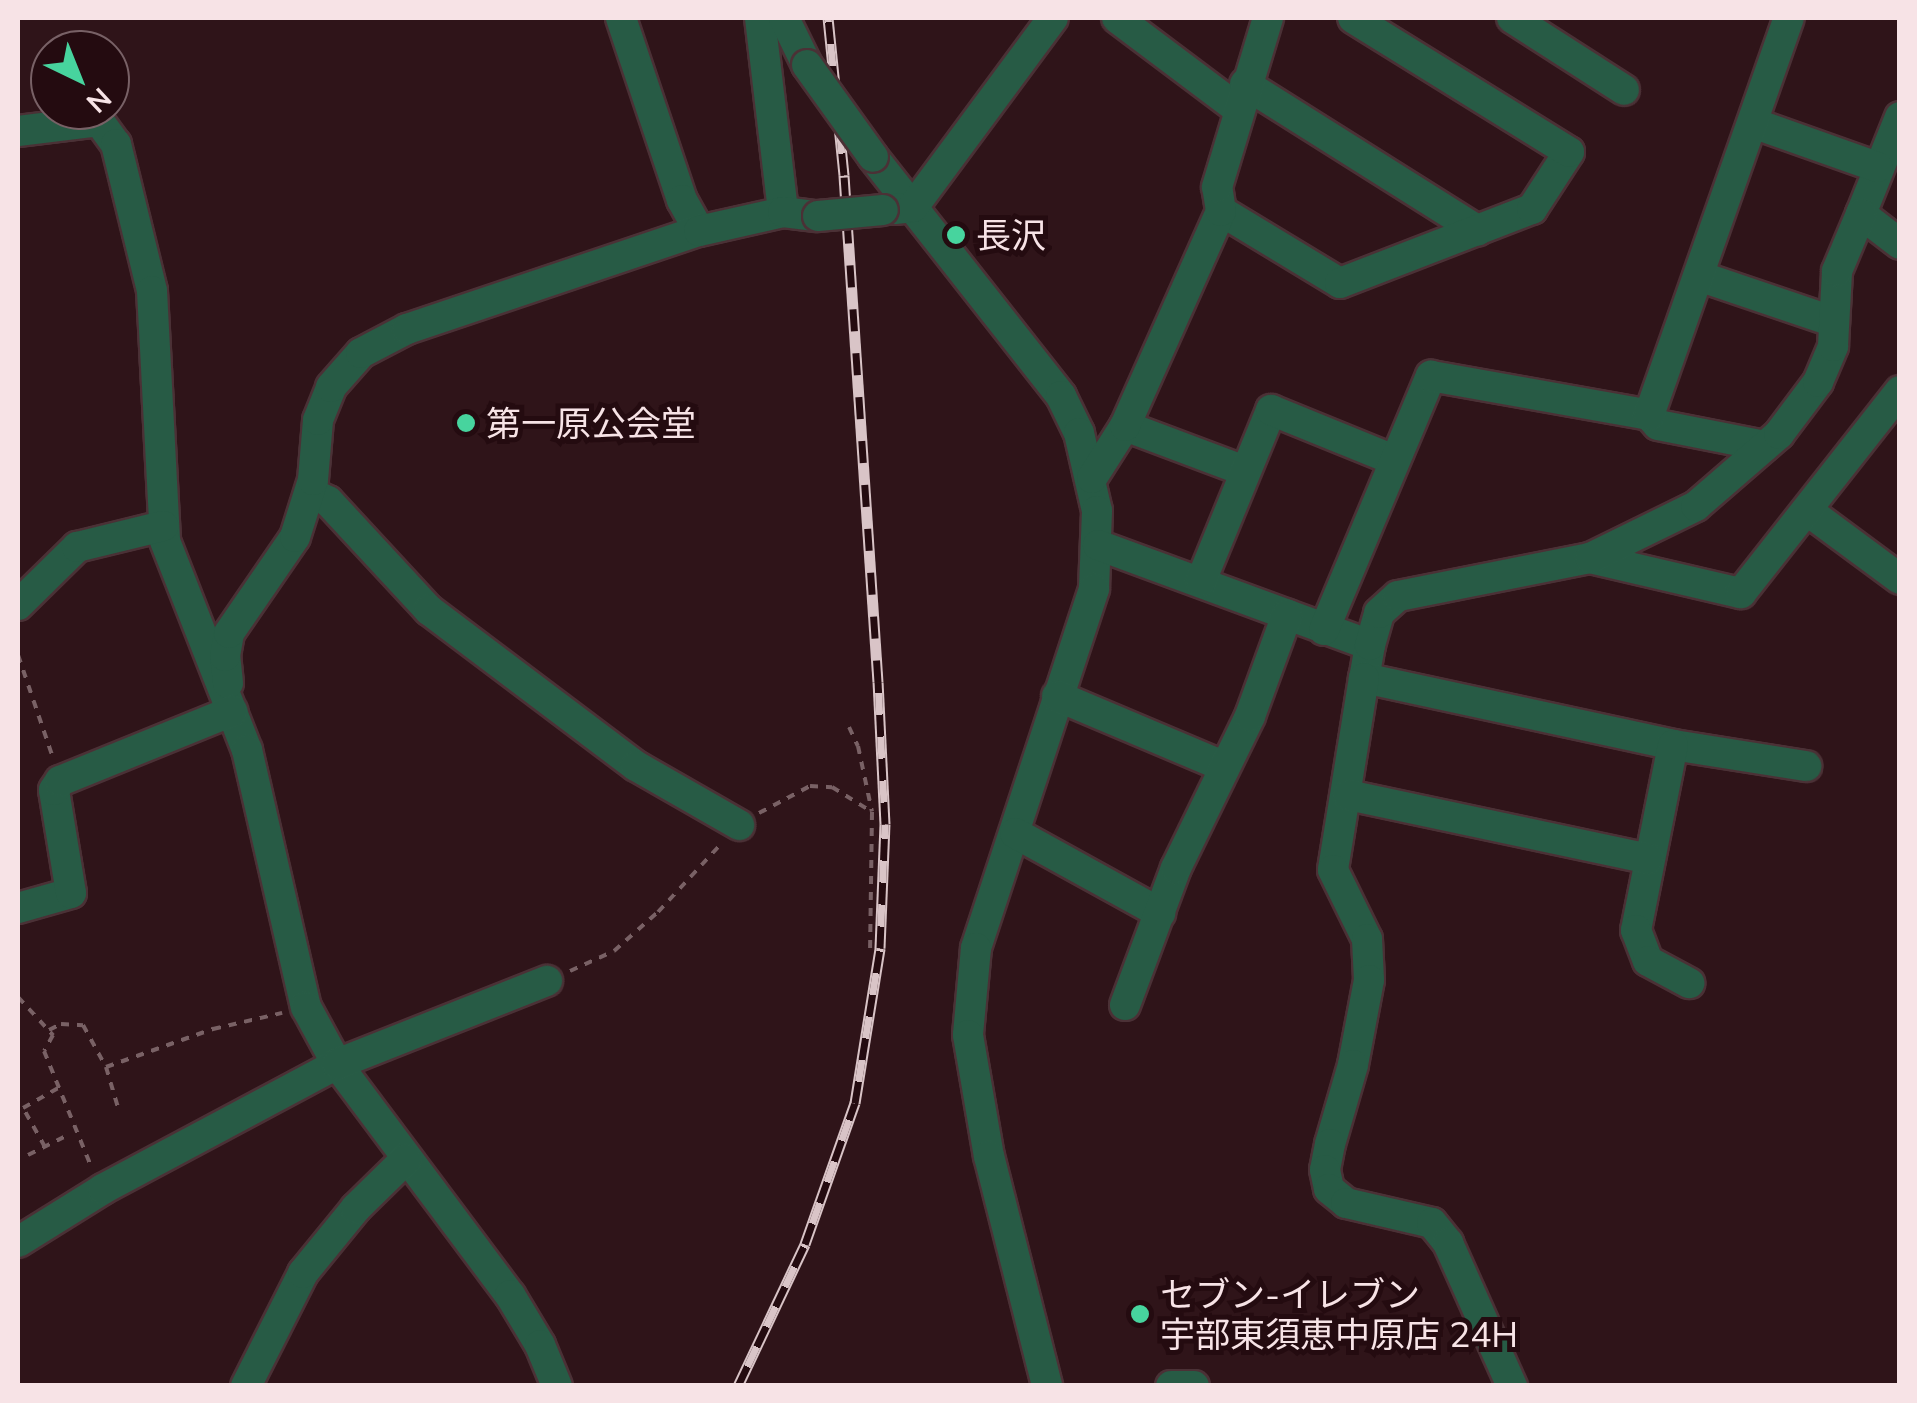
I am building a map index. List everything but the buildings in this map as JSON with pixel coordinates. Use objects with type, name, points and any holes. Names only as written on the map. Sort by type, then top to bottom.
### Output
[{"type":"street","points":[[621,18],[682,200],[699,231]]},
{"type":"street","points":[[760,18],[783,212]]},
{"type":"street","points":[[784,18],[807,64],[873,157],[898,209],[1060,396],[1079,434],[1092,478],[1098,545],[1094,589],[976,948],[968,1035],[988,1156],[1047,1386]]},
{"type":"street","points":[[1117,18],[1242,96],[1478,231]]},
{"type":"street","points":[[1092,478],[1125,426],[1221,212],[1218,187],[1268,18]]},
{"type":"street","points":[[1221,212],[1340,283],[1532,209],[1569,152],[1353,18]]},
{"type":"street","points":[[1512,18],[1624,90]]},
{"type":"street","points":[[1649,415],[1789,18]]},
{"type":"street","points":[[232,711],[225,656],[230,632],[295,537],[310,492],[318,420],[331,387],[361,353],[407,329],[699,231],[783,212],[818,216],[898,209],[1044,20]]},
{"type":"street","points":[[1512,1386],[1448,1243],[1432,1223],[1346,1203],[1329,1188],[1325,1170],[1353,1065],[1369,980],[1366,939],[1333,870],[1348,796],[1364,678],[1379,613],[1398,596],[1590,558],[1696,506],[1765,446],[1818,382],[1832,346],[1837,272],[1900,117]]},
{"type":"street","points":[[18,131],[99,121],[116,144],[152,291],[163,526],[247,750],[306,1007],[337,1064],[510,1295],[540,1345],[556,1386]]},
{"type":"street","points":[[1753,123],[1877,167]]},
{"type":"street","points":[[1861,214],[1900,244]]},
{"type":"street","points":[[1699,276],[1832,321]]},
{"type":"street","points":[[1324,630],[1431,376],[1649,415],[1658,425],[1765,446]]},
{"type":"street","points":[[1590,558],[1741,593],[1900,391]]},
{"type":"street","points":[[1201,581],[1271,410],[1394,460]]},
{"type":"street","points":[[1125,426],[1245,471]]},
{"type":"street","points":[[310,492],[328,501],[429,610],[636,766],[738,825]]},
{"type":"street","points":[[1808,511],[1900,579]]},
{"type":"street","points":[[18,605],[77,547],[163,526]]},
{"type":"street","points":[[1098,545],[1370,645]]},
{"type":"street","points":[[1125,1006],[1176,868],[1250,716],[1287,615]]},
{"type":"street","points":[[1364,678],[1673,744],[1806,766]]},
{"type":"street","points":[[1057,696],[1225,767]]},
{"type":"street","points":[[18,908],[71,893],[54,790],[60,781],[232,711]]},
{"type":"street","points":[[1673,744],[1636,930],[1648,962],[1689,982]]},
{"type":"street","points":[[1348,796],[1648,859]]},
{"type":"street","points":[[1016,832],[1160,913]]},
{"type":"street","points":[[18,1242],[104,1189],[337,1064],[547,981]]},
{"type":"street","points":[[246,1386],[303,1273],[356,1208],[406,1159]]},
{"type":"street","points":[[1171,1386],[1194,1386]]},
{"type":"path","points":[[18,656],[60,781]]},
{"type":"path","points":[[849,727],[858,746],[872,812],[870,955]]},
{"type":"path","points":[[547,981],[614,951],[658,912],[738,825],[810,786],[832,787],[872,812]]},
{"type":"path","points":[[18,997],[54,1035],[44,1050],[104,1189]]},
{"type":"path","points":[[106,1067],[213,1029],[306,1007]]},
{"type":"path","points":[[49,1030],[61,1024],[83,1026],[106,1067],[119,1111]]},
{"type":"path","points":[[45,1147],[24,1108],[58,1088]]},
{"type":"path","points":[[28,1156],[68,1136]]},
{"type":"railway","points":[[738,1386],[805,1244],[855,1103],[880,948],[885,824],[878,682],[844,175],[828,18]]},
{"type":"place","name":"長沢","points":[[956,235]]},
{"type":"place","name":"第一原公会堂","points":[[466,423]]},
{"type":"place","name":"セブン-イレブン 宇部東須恵中原店 24H","points":[[1140,1314]]}]
